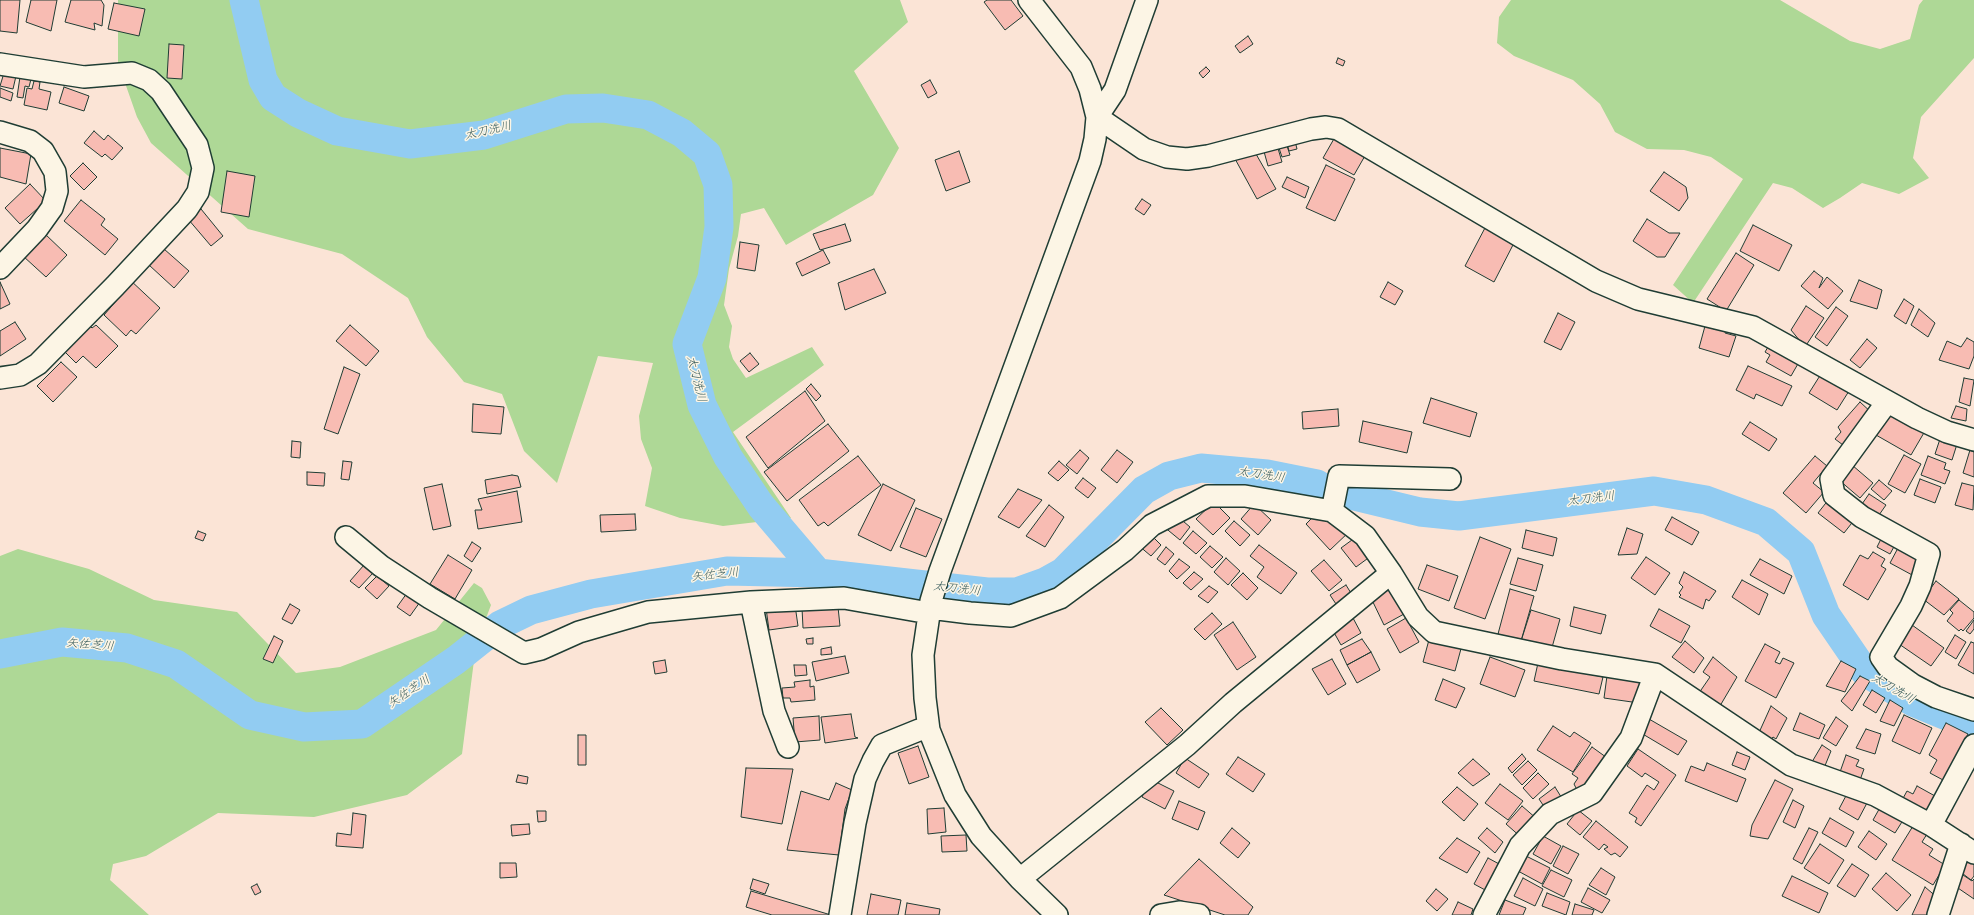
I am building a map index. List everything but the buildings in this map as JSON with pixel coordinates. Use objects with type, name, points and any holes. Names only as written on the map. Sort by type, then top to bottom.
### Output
[{"type":"street","points":[[1029,0],[1081,66],[1090,89],[1097,117],[1095,139],[1090,161],[940,571],[930,607],[923,655],[924,698],[929,730],[955,795],[981,836],[1020,879],[1057,915]]},
{"type":"street","points":[[1097,117],[1115,90],[1147,0]]},
{"type":"street","points":[[0,64],[84,77],[132,73],[149,80],[161,91],[197,145],[203,168],[198,192],[187,209],[94,307],[38,364],[20,375],[0,378]]},
{"type":"street","points":[[1097,117],[1144,149],[1167,157],[1187,160],[1208,156],[1311,129],[1326,127],[1338,129],[1596,281],[1638,299],[1753,327],[1887,402],[1947,432],[1974,440]]},
{"type":"street","points":[[0,132],[30,141],[43,151],[55,172],[57,191],[52,208],[37,229],[0,268]]},
{"type":"street","points":[[1887,402],[1831,479],[1834,495],[1862,516],[1929,554],[1920,586],[1911,606],[1881,657],[1888,666],[1913,685],[1936,697],[1974,710]]},
{"type":"street","points":[[1332,512],[1339,476],[1450,479]]},
{"type":"street","points":[[346,537],[381,566],[472,624],[524,653],[541,649],[579,632],[648,612],[751,602],[844,598],[930,607],[970,613],[1011,616],[1060,598],[1125,550],[1152,525],[1208,496],[1245,496],[1332,512],[1365,536],[1391,573],[1418,617],[1434,632],[1562,659],[1655,674],[1791,765],[1875,795],[1930,825],[1967,848],[1938,915]]},
{"type":"street","points":[[1020,879],[1187,745],[1233,703],[1391,573]]},
{"type":"street","points":[[751,602],[774,711],[788,747]]},
{"type":"street","points":[[1484,915],[1520,846],[1550,814],[1592,792],[1631,738],[1655,674]]},
{"type":"street","points":[[840,915],[854,823],[865,779],[873,761],[882,745],[919,730],[929,730]]},
{"type":"street","points":[[1930,825],[1974,745]]},
{"type":"street","points":[[1161,915],[1179,912],[1199,915]]},
{"type":"green space","points":[[118,0],[900,0],[908,22],[854,71],[899,148],[873,195],[786,245],[764,208],[741,214],[738,236],[729,269],[724,305],[732,326],[729,347],[733,359],[746,378],[812,347],[824,365],[733,432],[791,518],[723,526],[680,518],[645,506],[652,468],[641,439],[639,416],[653,363],[598,356],[557,483],[524,451],[502,394],[464,382],[427,337],[408,298],[342,254],[248,229],[151,143],[137,117],[118,63]]},
{"type":"green space","points":[[1511,0],[1780,0],[1850,41],[1880,49],[1910,39],[1919,5],[1923,0],[1974,0],[1974,58],[1921,117],[1913,158],[1929,178],[1899,194],[1862,183],[1823,208],[1792,188],[1773,183],[1693,303],[1673,285],[1743,179],[1711,157],[1684,150],[1647,149],[1615,132],[1600,104],[1573,80],[1514,56],[1497,43],[1499,17]]},
{"type":"green space","points":[[18,549],[89,569],[154,600],[237,612],[296,673],[340,667],[436,630],[474,583],[482,588],[491,605],[476,645],[462,754],[407,795],[314,817],[218,813],[146,856],[113,864],[110,880],[149,915],[0,915],[0,556]]},
{"type":"waterway","name":"太刀洗川","points":[[244,0],[263,80],[273,97],[298,113],[337,131],[410,144],[484,135],[566,109],[603,108],[648,115],[682,133],[707,154],[718,185],[719,227],[712,278],[687,344],[702,405],[728,457],[761,506],[818,573]]},
{"type":"waterway","name":"太刀洗川","points":[[0,654],[62,642],[127,648],[176,664],[250,715],[304,727],[362,724],[456,660],[500,625],[531,610],[591,594],[727,571],[818,573],[987,592],[1017,592],[1045,582],[1063,572],[1144,490],[1169,476],[1201,468],[1267,474],[1317,484],[1325,489],[1420,512],[1459,516],[1654,491],[1706,500],[1766,522],[1801,552],[1826,615],[1865,672],[1913,702],[1947,716],[1974,722]]},
{"type":"water label","name":"矢佐芝川","points":[[715,575]]},
{"type":"water label","name":"矢佐芝川","points":[[90,645]]},
{"type":"water label","name":"矢佐芝川","points":[[409,692]]}]
